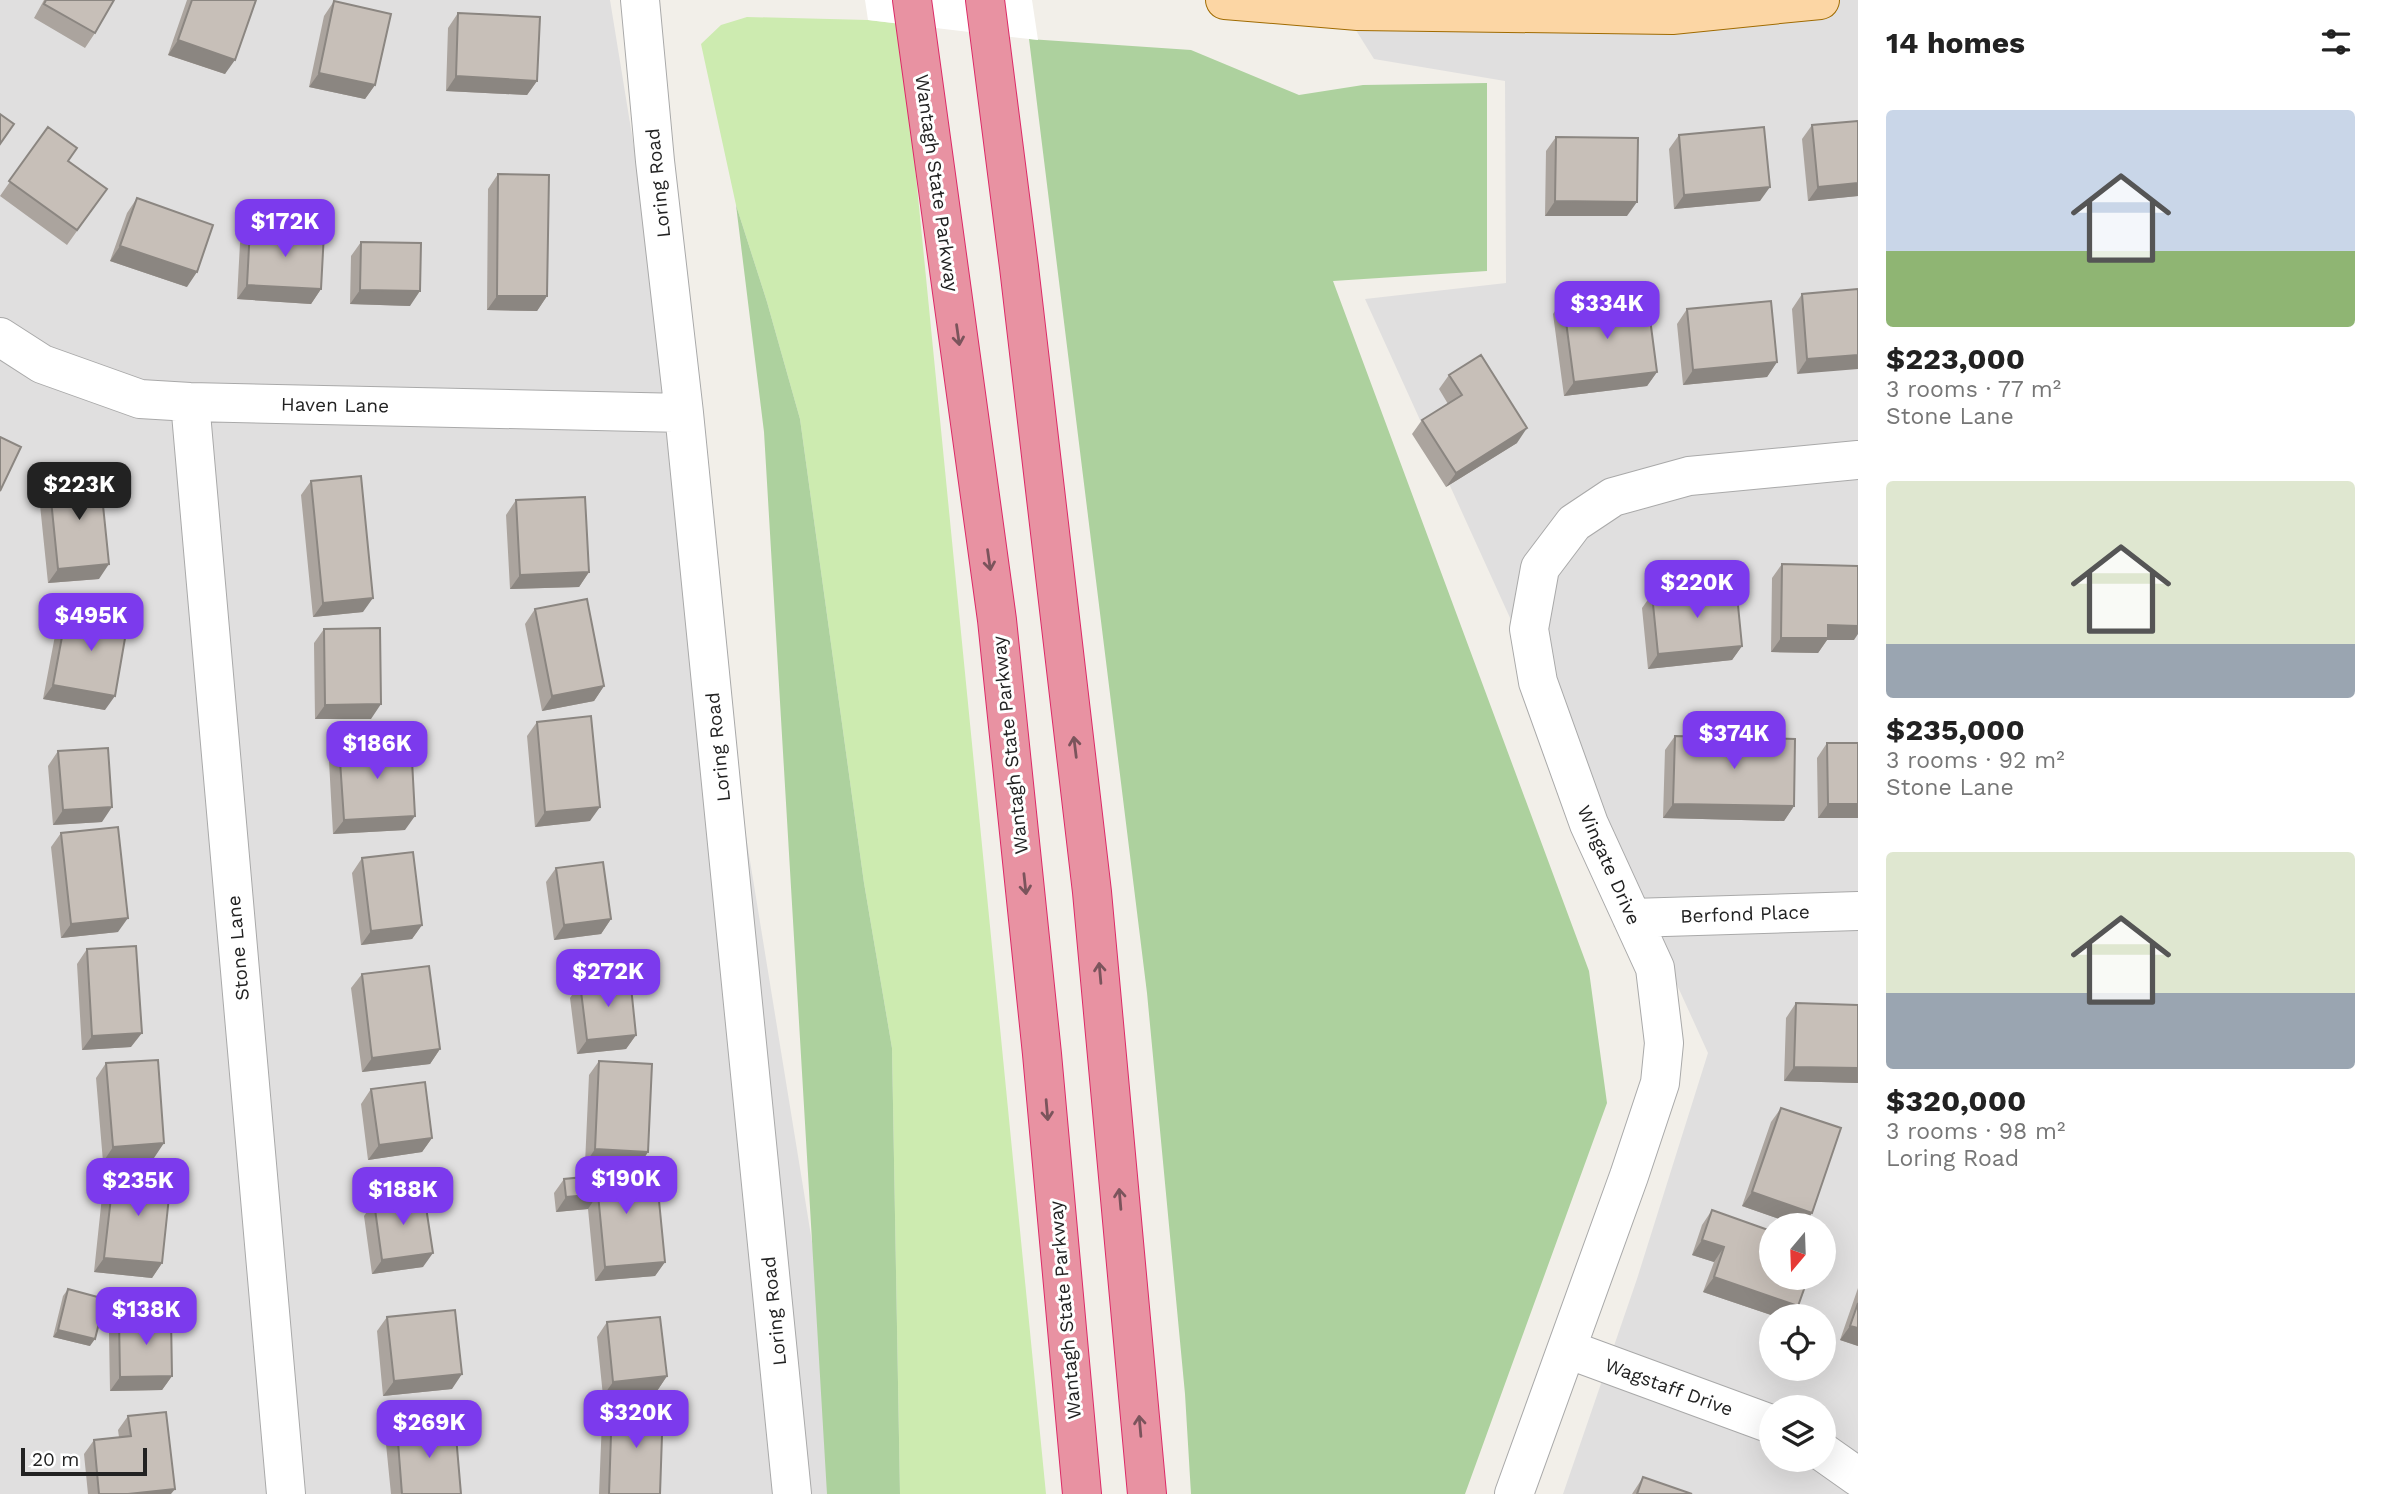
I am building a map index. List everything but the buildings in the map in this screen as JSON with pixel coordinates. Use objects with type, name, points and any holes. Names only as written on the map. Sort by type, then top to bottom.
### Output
[{"type":"highway","name":"Wantagh State Parkway","points":[[912,0],[997,621],[1042,1054],[1082,1494]]},
{"type":"highway","points":[[985,0],[1021,281],[1092,892],[1147,1494]]},
{"type":"main road","points":[[1225,0],[1357,12],[1672,15],[1820,0]]},
{"type":"street","name":"Loring Road","points":[[640,0],[792,1494]]},
{"type":"street","name":"Haven Lane","points":[[0,337],[42,364],[140,399],[684,413]]},
{"type":"street","name":"Stone Lane","points":[[190,402],[286,1494]]},
{"type":"street","name":"Wingate Drive","points":[[1514,1494],[1660,1083],[1664,1043],[1655,968],[1589,824],[1538,682],[1529,629],[1540,568],[1573,523],[1614,497],[1689,476],[1858,460]]},
{"type":"street","name":"Berfond Place","points":[[1632,918],[1858,911]]},
{"type":"street","name":"Wagstaff Drive","points":[[1567,1349],[1759,1420]]},
{"type":"street","points":[[1836,1461],[1858,1477]]},
{"type":"shaded area","points":[[0,0],[610,0],[853,1494],[0,1494]]},
{"type":"shaded area","points":[[1337,0],[1858,0],[1858,1494],[1563,1494],[1637,1279],[1708,1053],[1365,299],[1506,283],[1505,81],[1374,59]]},
{"type":"green space","points":[[747,17],[868,20],[901,24],[1046,1494],[900,1494],[892,1048],[864,883],[800,419],[736,205],[701,44],[721,25]]},
{"type":"green space","points":[[1029,39],[1191,50],[1299,95],[1363,85],[1487,83],[1487,271],[1333,281],[1589,971],[1607,1103],[1465,1494],[1191,1494],[1185,1394],[1147,993]]},
{"type":"green space","points":[[736,205],[800,419],[864,883],[892,1048],[900,1494],[827,1494],[764,432]]},
{"type":"pier","points":[[865,0],[1032,0],[1038,40],[868,20]]}]
